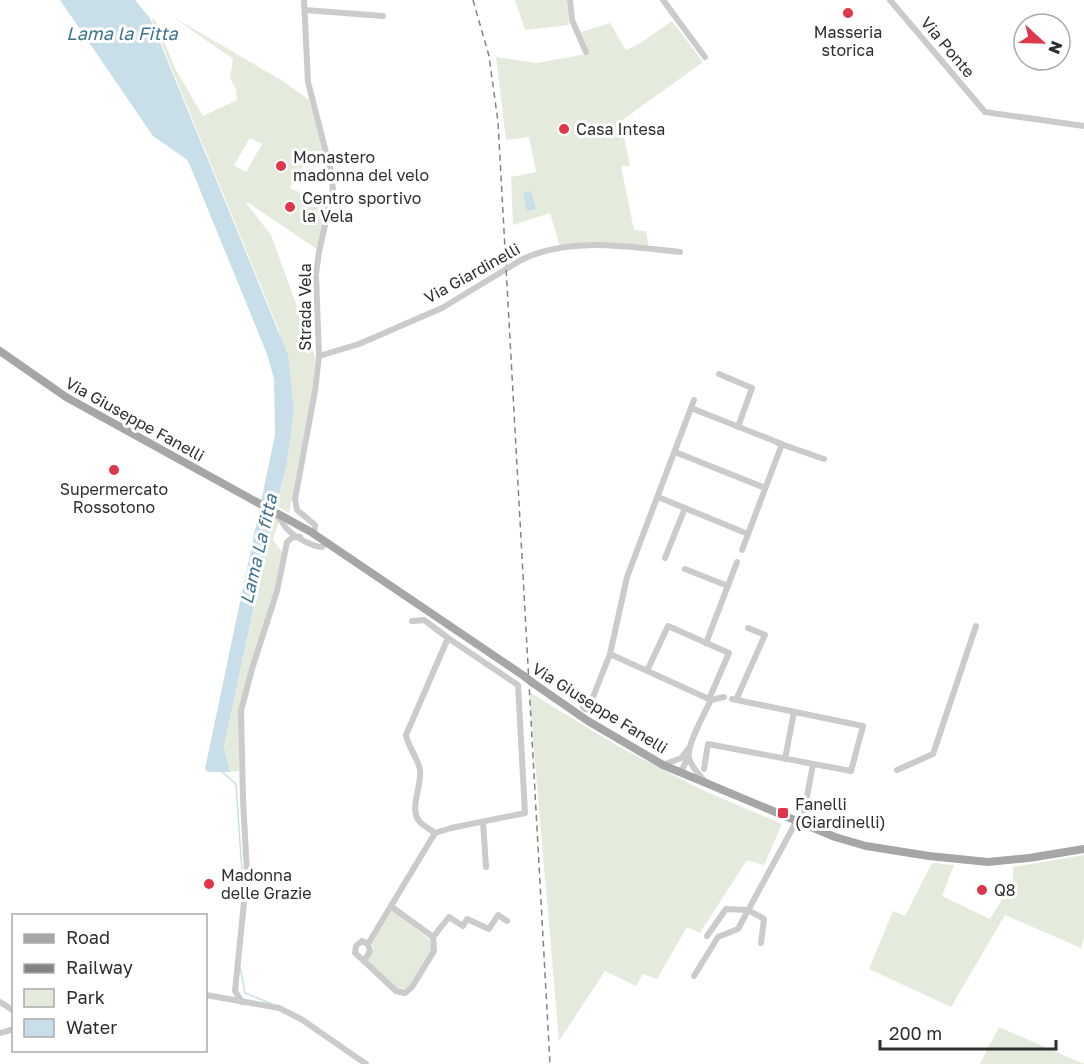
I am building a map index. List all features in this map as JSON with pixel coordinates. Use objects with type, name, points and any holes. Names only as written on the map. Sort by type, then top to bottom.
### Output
[{"type":"main road","name":"Via Giuseppe Fanelli","points":[[0,351],[66,397],[314,534],[588,721],[677,772],[799,823],[866,846],[964,861],[988,862],[1084,849]]},
{"type":"street","name":"Strada Vela","points":[[304,0],[308,82],[330,168],[333,189],[316,274],[319,356],[295,503],[297,510],[315,525],[314,534]]},
{"type":"street","points":[[570,0],[572,20],[586,52]]},
{"type":"street","points":[[663,0],[705,57]]},
{"type":"street","name":"Via Ponte","points":[[890,0],[985,112],[1084,126]]},
{"type":"street","points":[[305,10],[383,16]]},
{"type":"street","name":"Via Giardinelli","points":[[319,356],[359,344],[442,308],[521,260],[535,254],[554,249],[600,245],[680,252]]},
{"type":"street","points":[[719,374],[752,388],[738,427]]},
{"type":"street","points":[[591,702],[610,654],[626,579],[694,400]]},
{"type":"street","points":[[691,408],[824,459]]},
{"type":"street","points":[[691,408],[782,444]]},
{"type":"street","points":[[742,550],[782,444]]},
{"type":"street","points":[[675,452],[765,488]]},
{"type":"street","points":[[658,497],[748,534]]},
{"type":"street","points":[[665,558],[685,508]]},
{"type":"street","points":[[276,512],[277,517],[283,521],[286,528],[300,537],[320,548],[326,542]]},
{"type":"street","points":[[242,1002],[236,994],[247,873],[241,711],[277,591],[287,542],[293,537],[300,537]]},
{"type":"street","points":[[706,643],[737,562]]},
{"type":"street","points":[[685,569],[728,586]]},
{"type":"street","points":[[368,944],[392,907],[423,849],[435,833],[525,813],[518,685],[424,620],[412,621]]},
{"type":"street","points":[[647,671],[668,626],[729,653],[690,748],[684,757],[683,768],[677,772]]},
{"type":"street","points":[[897,770],[933,754],[976,626]]},
{"type":"street","points":[[704,769],[708,744],[851,771],[863,726],[734,700],[765,635],[748,628]]},
{"type":"street","points":[[435,833],[419,821],[415,812],[420,769],[406,735],[448,638]]},
{"type":"street","points":[[610,654],[710,699],[724,697]]},
{"type":"street","points":[[785,759],[794,712]]},
{"type":"street","points":[[663,765],[684,757]]},
{"type":"street","points":[[684,757],[708,784]]},
{"type":"street","points":[[694,976],[718,937],[738,929],[799,823],[813,764]]},
{"type":"street","points":[[483,822],[486,867]]},
{"type":"street","points":[[392,907],[433,938]]},
{"type":"street","points":[[707,936],[726,909],[748,910],[764,919],[761,943]]},
{"type":"street","points":[[364,961],[370,951],[368,944],[362,941],[356,946],[355,953],[396,991],[405,993],[412,987],[434,951],[433,938],[448,918],[463,926],[467,919],[489,929],[498,915],[507,921]]},
{"type":"street","points":[[222,998],[230,995],[236,987]]},
{"type":"street","points":[[207,995],[271,1005],[301,1019],[366,1064]]},
{"type":"green space","points":[[515,0],[567,0],[569,25],[525,30]]},
{"type":"green space","points":[[173,17],[283,81],[309,100],[329,167],[313,162],[315,157],[305,154],[302,158],[305,161],[297,184],[293,182],[290,188],[303,194],[306,189],[327,199],[318,250],[246,203],[271,235],[315,356],[312,393],[289,513],[277,506],[287,464],[294,410],[290,376],[278,328],[151,18],[155,20],[176,70],[203,116],[237,100],[236,89],[230,78],[233,59]],"holes":[[[250,138],[262,144],[246,172],[234,165]]]},
{"type":"green space","name":"Casa Intesa","points":[[672,21],[703,62],[621,121],[630,166],[621,166],[634,230],[646,231],[649,248],[560,247],[550,213],[513,225],[511,177],[536,172],[529,137],[506,140],[496,57],[537,63],[586,54],[588,49],[581,32],[610,23],[626,50]]},
{"type":"green space","points":[[274,517],[279,520],[273,540],[282,552],[274,590],[239,710],[239,771],[230,772],[224,746]]},
{"type":"green space","points":[[529,692],[616,745],[702,790],[782,824],[764,865],[747,860],[700,933],[687,927],[657,979],[643,974],[636,986],[605,971],[559,1041]]},
{"type":"green space","points":[[1084,855],[1084,937],[1081,948],[1005,915],[951,1007],[869,969],[893,911],[905,916],[932,863],[954,865],[942,896],[990,919],[1013,881],[1013,867]]},
{"type":"green space","points":[[392,910],[429,939],[433,950],[407,989],[397,988],[368,962],[374,949],[372,944]]},
{"type":"green space","points":[[999,1027],[1084,1064],[980,1064]]},
{"type":"water","name":"Lama la Fitta","points":[[60,0],[135,0],[150,18],[288,355],[294,410],[287,464],[224,746],[230,772],[208,772],[205,769],[275,435],[274,379],[267,354],[189,163],[153,136]]},
{"type":"water","points":[[531,191],[536,209],[527,211],[523,193]]},
{"type":"waterway","name":"Lama La fitta","points":[[221,771],[236,784],[242,872],[241,900]]},
{"type":"waterway","name":"Lama La fitta","points":[[240,967],[245,993],[272,1004]]},
{"type":"railway","points":[[473,0],[489,56],[498,122],[550,1064]]},
{"type":"place","name":"Masseria storica","points":[[848,13]]},
{"type":"place","name":"Casa Intesa","points":[[564,129]]},
{"type":"place","name":"Monastero madonna del velo","points":[[281,166]]},
{"type":"place","name":"Centro sportivo la Vela","points":[[290,207]]},
{"type":"place","name":"Supermercato Rossotono","points":[[114,470]]},
{"type":"place","name":"Fanelli (Giardinelli)","points":[[783,813]]},
{"type":"place","name":"Madonna delle Grazie","points":[[209,884]]},
{"type":"place","name":"Q8","points":[[982,890]]}]
